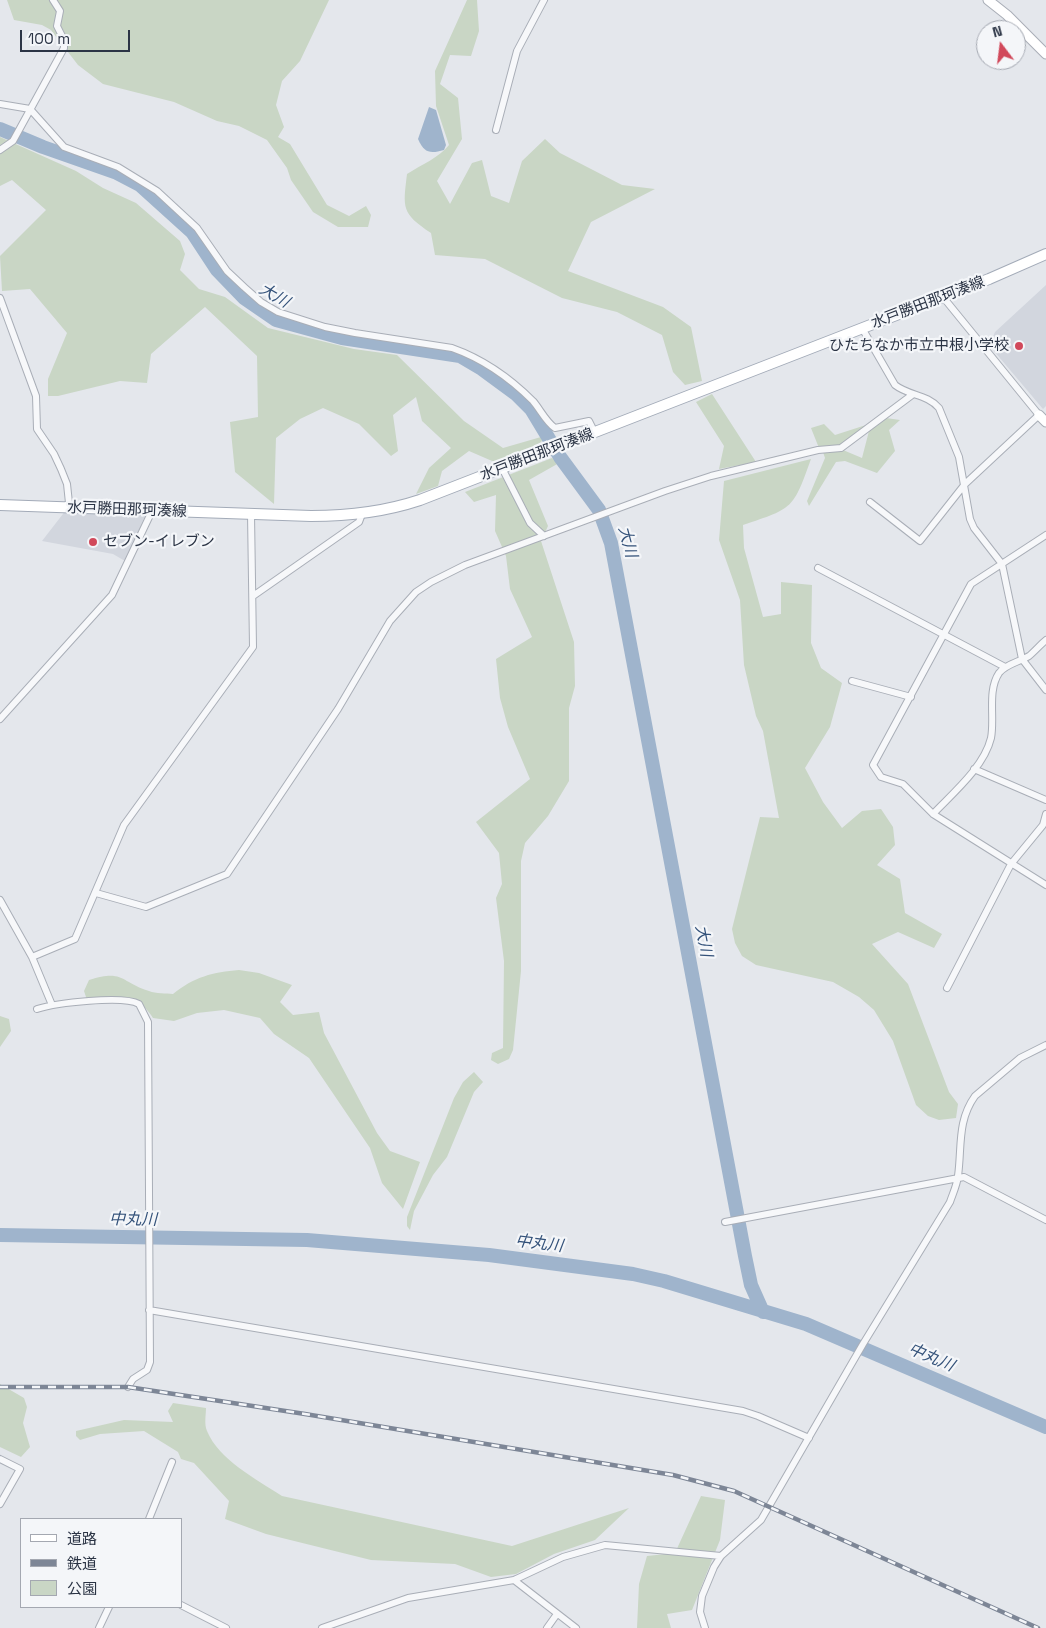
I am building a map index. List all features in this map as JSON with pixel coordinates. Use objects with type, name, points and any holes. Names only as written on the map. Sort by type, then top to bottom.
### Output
[{"type":"main road","name":"水戸勝田那珂湊線","points":[[0,505],[311,516],[362,514],[420,500],[943,297],[1046,254]]},
{"type":"street","points":[[0,150],[14,140],[64,48],[64,40],[57,26],[60,11],[53,0]]},
{"type":"street","points":[[496,130],[517,51],[544,0]]},
{"type":"street","points":[[988,0],[1011,18],[1046,54]]},
{"type":"street","points":[[0,104],[30,109],[64,147],[118,166],[135,176],[174,205],[197,228],[227,271],[261,302],[278,312],[325,327],[452,348],[466,353],[501,374],[532,401],[555,428],[589,421],[595,433]]},
{"type":"street","points":[[943,297],[1046,422]]},
{"type":"street","points":[[0,298],[36,396],[37,429],[54,454],[67,484],[69,503],[64,507]]},
{"type":"street","points":[[862,328],[890,380],[903,391],[924,396],[938,408],[953,439],[965,484],[970,519],[974,528],[1002,564],[1022,659],[1046,690]]},
{"type":"street","points":[[96,893],[146,907],[205,885],[227,874],[338,709],[390,622],[416,592],[431,582],[465,565],[711,476],[818,450],[841,448],[912,394]]},
{"type":"street","points":[[870,502],[920,541],[965,484],[1040,415]]},
{"type":"street","points":[[502,468],[530,523],[544,536]]},
{"type":"street","points":[[0,718],[112,595],[152,510]]},
{"type":"street","points":[[32,957],[75,939],[124,825],[253,647],[252,514]]},
{"type":"street","points":[[253,596],[359,522],[362,514]]},
{"type":"street","points":[[1046,535],[971,584],[874,765],[881,778],[903,784],[933,814],[1046,885]]},
{"type":"street","points":[[818,568],[1005,667]]},
{"type":"street","points":[[933,814],[974,769],[989,743],[995,681],[1005,667],[1022,659],[1046,640]]},
{"type":"street","points":[[852,681],[911,697]]},
{"type":"street","points":[[974,769],[1046,800]]},
{"type":"street","points":[[947,988],[1010,864],[1043,825],[1046,814]]},
{"type":"street","points":[[0,900],[32,957],[52,1004]]},
{"type":"street","points":[[37,1009],[52,1004],[133,1001],[139,1004],[148,1022],[147,1238],[150,1362],[147,1370],[133,1379],[128,1387]]},
{"type":"street","points":[[705,1628],[700,1612],[702,1596],[714,1567],[721,1556],[761,1520],[862,1347],[950,1202],[958,1177],[961,1129],[970,1104],[975,1096],[1020,1058],[1046,1045]]},
{"type":"street","points":[[725,1222],[958,1177],[964,1177],[1046,1220]]},
{"type":"street","points":[[149,1310],[743,1411],[809,1438]]},
{"type":"street","points":[[0,1458],[20,1469],[0,1504]]},
{"type":"street","points":[[149,1518],[172,1462]]},
{"type":"street","points":[[322,1628],[408,1598],[514,1580],[563,1557],[605,1545],[721,1556]]},
{"type":"street","points":[[514,1580],[576,1628]]},
{"type":"street","points":[[182,1606],[226,1628]]},
{"type":"street","points":[[99,1628],[109,1608]]},
{"type":"street","points":[[547,1628],[557,1614]]},
{"type":"shaded area","name":"ひたちなか市立中根小学校","points":[[1046,285],[1046,406],[1043,409],[994,351],[991,342],[995,332]]},
{"type":"shaded area","points":[[66,510],[146,514],[125,561],[113,554],[42,541]]},
{"type":"green space","points":[[7,0],[329,0],[300,61],[282,81],[276,105],[284,127],[278,137],[290,144],[327,205],[349,216],[366,206],[371,215],[368,227],[338,227],[313,212],[291,180],[287,168],[267,140],[239,126],[217,121],[174,102],[103,84],[78,65],[51,30],[42,25],[14,20]]},
{"type":"green space","points":[[467,0],[477,0],[479,31],[471,56],[450,55],[440,84],[458,98],[462,139],[437,181],[450,204],[472,163],[482,160],[491,196],[509,203],[522,161],[545,139],[560,153],[622,185],[655,189],[591,222],[568,271],[663,307],[691,327],[702,381],[685,385],[673,372],[662,335],[617,312],[562,298],[485,259],[435,255],[431,233],[409,215],[405,202],[407,174],[435,157],[449,145],[436,106],[435,71]]},
{"type":"green space","points":[[0,137],[76,171],[103,188],[136,203],[180,241],[185,254],[180,270],[199,289],[225,297],[268,328],[354,349],[397,355],[464,421],[503,448],[541,437],[542,441],[531,450],[499,464],[469,451],[442,471],[438,486],[416,494],[429,468],[451,448],[422,421],[416,397],[393,415],[398,451],[391,456],[359,424],[323,408],[300,419],[276,438],[274,504],[235,472],[230,422],[258,417],[257,356],[205,307],[151,354],[147,383],[120,381],[58,396],[48,396],[48,379],[67,333],[30,289],[2,291],[0,256],[46,210],[12,180],[0,186]]},
{"type":"green space","points":[[712,394],[756,462],[719,469],[724,446],[696,402]]},
{"type":"green space","points":[[886,418],[900,420],[889,430],[895,451],[877,473],[845,461],[836,462],[809,506],[807,501],[825,458],[823,452],[843,450],[862,458],[869,431]]},
{"type":"green space","points":[[824,424],[835,435],[866,425],[842,446],[819,448],[811,428]]},
{"type":"green space","points":[[552,458],[559,463],[529,480],[548,526],[541,541],[574,642],[575,686],[569,708],[569,781],[548,816],[525,843],[521,861],[521,971],[513,1050],[509,1059],[498,1064],[491,1060],[492,1053],[503,1048],[504,961],[496,898],[502,884],[499,853],[476,822],[530,779],[508,727],[500,698],[496,659],[532,637],[510,589],[506,556],[495,531],[496,495],[474,502],[465,492]]},
{"type":"green space","points":[[811,459],[800,488],[789,504],[773,515],[743,525],[744,548],[763,617],[781,614],[781,582],[812,585],[811,643],[821,668],[842,683],[830,727],[805,768],[823,802],[842,828],[862,811],[881,809],[893,827],[895,845],[877,865],[900,879],[905,913],[942,934],[934,948],[898,932],[872,944],[908,984],[949,1092],[958,1104],[956,1118],[939,1120],[928,1116],[916,1105],[893,1041],[874,1010],[859,997],[833,982],[756,965],[742,956],[735,943],[732,929],[760,817],[779,818],[763,731],[756,716],[744,665],[740,600],[719,540],[724,481]]},
{"type":"green space","points":[[239,970],[259,973],[292,985],[280,1002],[293,1015],[319,1012],[324,1033],[377,1133],[390,1151],[420,1162],[403,1209],[382,1183],[370,1148],[309,1058],[274,1034],[260,1018],[224,1010],[197,1013],[174,1021],[153,1018],[146,1009],[132,999],[116,997],[87,1000],[84,991],[89,980],[116,976],[152,992],[173,994],[204,976]]},
{"type":"green space","points":[[0,1016],[9,1019],[11,1031],[0,1047]]},
{"type":"green space","points":[[474,1072],[483,1082],[474,1092],[447,1157],[433,1175],[414,1211],[410,1230],[407,1226],[407,1217],[454,1098],[463,1082]]},
{"type":"green space","points":[[0,1384],[24,1398],[27,1407],[23,1423],[30,1447],[21,1457],[0,1447]]},
{"type":"green space","points":[[173,1403],[206,1408],[206,1428],[220,1451],[250,1476],[282,1496],[512,1546],[629,1508],[595,1540],[554,1554],[516,1574],[491,1577],[455,1564],[371,1560],[266,1534],[225,1519],[229,1501],[194,1463],[181,1459],[178,1452],[144,1431],[100,1434],[80,1440],[76,1436],[76,1431],[124,1420],[173,1422],[168,1411]]},
{"type":"green space","points":[[701,1496],[725,1500],[720,1540],[692,1610],[667,1614],[671,1628],[637,1628],[639,1584],[647,1556],[675,1553]]},
{"type":"water","points":[[429,107],[436,110],[446,145],[444,150],[431,152],[425,150],[418,139]]},
{"type":"waterway","name":"大川","points":[[0,129],[43,147],[117,173],[140,185],[192,232],[217,270],[244,298],[276,320],[342,338],[460,356],[482,369],[516,394],[531,409],[560,457],[599,510],[611,543],[745,1256],[751,1285],[763,1312]]},
{"type":"waterway","name":"中丸川","points":[[0,1235],[307,1240],[489,1255],[633,1274],[664,1281],[806,1324],[1046,1427]]},
{"type":"railway","points":[[0,1387],[128,1387],[305,1414],[673,1475],[734,1491],[1038,1628]]},
{"type":"place","name":"ひたちなか市立中根小学校","points":[[1019,346]]},
{"type":"place","name":"セブン-イレブン","points":[[93,542]]}]
